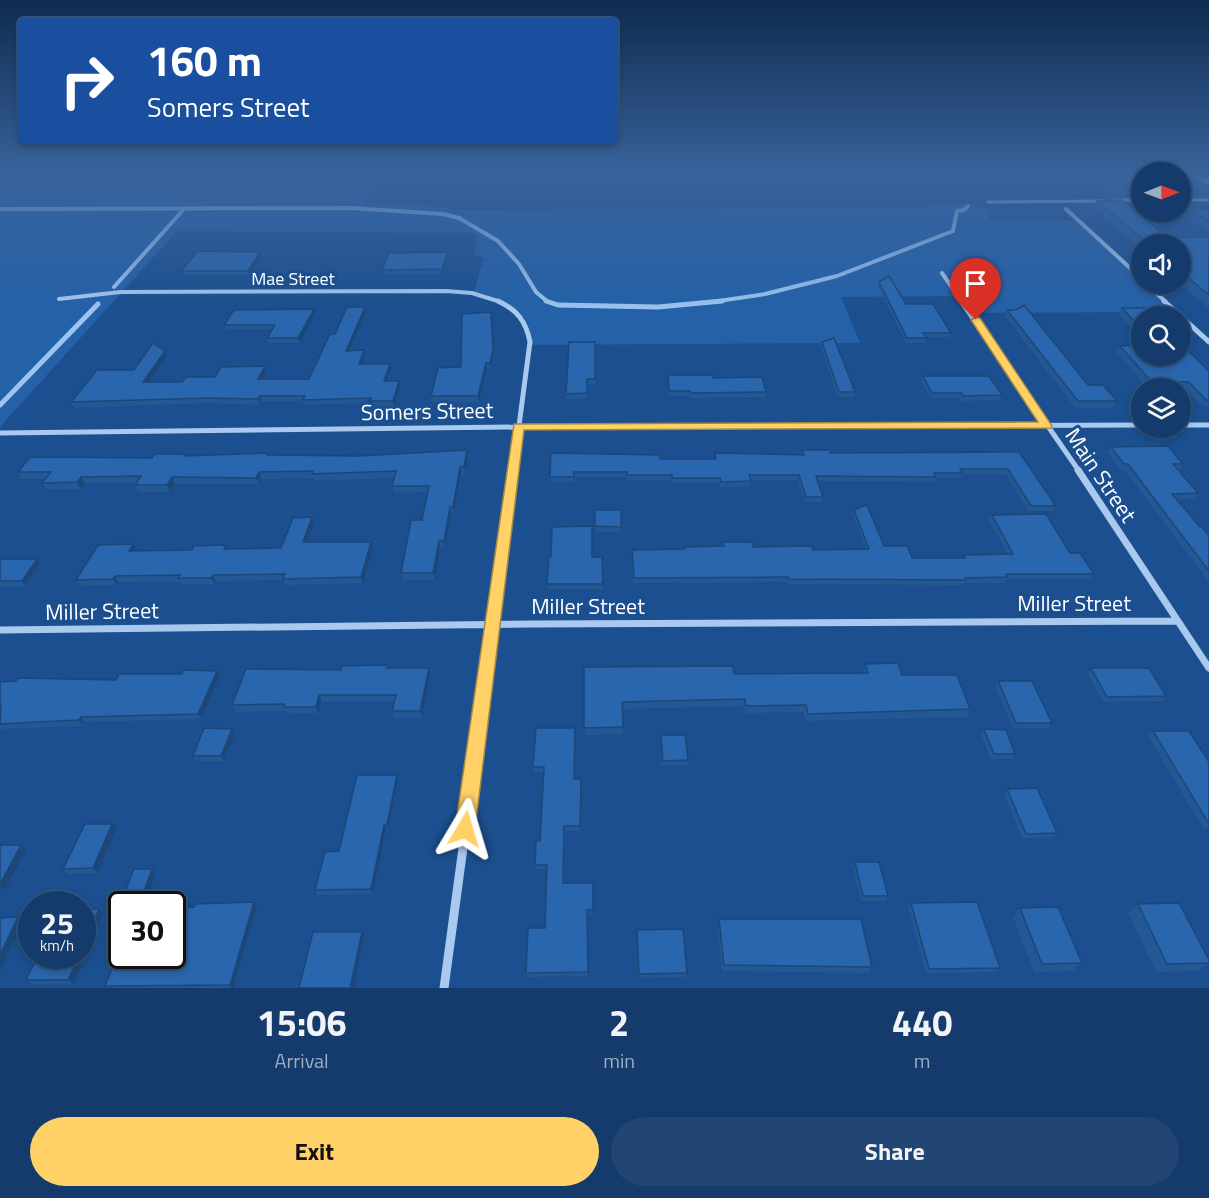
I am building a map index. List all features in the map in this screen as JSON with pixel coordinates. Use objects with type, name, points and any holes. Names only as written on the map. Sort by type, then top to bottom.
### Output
[{"type":"street","points":[[1076,219],[1131,269]]},
{"type":"street","name":"Main Street","points":[[942,273],[988,336],[1209,668]]},
{"type":"street","name":"Mae Street","points":[[59,299],[120,292],[446,291],[489,297],[509,306],[520,316],[528,332],[530,341],[519,427]]},
{"type":"street","points":[[1157,294],[1209,342]]},
{"type":"street","name":"Somers Street","points":[[0,433],[519,427],[1131,425]]},
{"type":"street","points":[[1191,425],[1209,425]]},
{"type":"street","points":[[444,988],[519,427]]},
{"type":"street","name":"Miller Street","points":[[0,630],[492,624],[1177,621]]},
{"type":"shaded area","points":[[0,219],[1077,221],[1131,271],[1131,294],[1156,294],[1169,306],[1131,306],[1131,312],[970,313],[957,296],[841,297],[860,343],[531,345],[531,334],[527,324],[514,308],[495,297],[474,292],[484,258],[474,255],[477,236],[472,233],[177,231],[0,427]]},
{"type":"building","points":[[1119,219],[1131,219],[1131,222],[1149,222],[1163,234],[1137,234]]},
{"type":"building","points":[[1191,237],[1209,237],[1209,295],[1191,280]]},
{"type":"building","points":[[198,251],[260,252],[248,271],[181,271]]},
{"type":"building","points":[[448,252],[442,269],[382,270],[389,253]]},
{"type":"building","points":[[889,276],[906,304],[933,304],[951,333],[923,333],[927,338],[907,338],[879,282]]},
{"type":"building","points":[[1024,305],[1088,385],[1103,385],[1117,401],[1078,401],[1007,310],[1016,310]]},
{"type":"building","points":[[347,307],[365,307],[346,351],[364,350],[359,364],[390,364],[384,381],[399,381],[393,401],[369,401],[371,398],[303,400],[305,396],[260,396],[258,399],[208,398],[71,402],[97,370],[134,370],[153,343],[165,351],[143,382],[182,382],[186,377],[215,377],[221,367],[265,366],[258,379],[309,379],[330,334],[335,334]]},
{"type":"building","points":[[1122,308],[1131,308],[1131,317]]},
{"type":"building","points":[[314,309],[298,338],[267,338],[275,325],[224,325],[234,310]]},
{"type":"building","points":[[491,312],[493,348],[490,363],[486,363],[478,396],[431,396],[438,368],[461,367],[462,314]]},
{"type":"building","points":[[834,338],[855,392],[839,392],[822,342]]},
{"type":"building","points":[[569,342],[595,342],[595,379],[587,379],[587,393],[566,394]]},
{"type":"building","points":[[1120,346],[1131,346],[1131,358]]},
{"type":"building","points":[[1191,354],[1209,371],[1209,400],[1206,400],[1191,384],[1191,378],[1148,378],[1138,366],[1191,366]]},
{"type":"building","points":[[668,375],[713,375],[713,378],[762,377],[766,392],[669,391]]},
{"type":"building","points":[[923,376],[989,376],[1002,395],[963,396],[962,393],[932,393]]},
{"type":"building","points":[[1168,446],[1183,464],[1173,464],[1198,493],[1172,494],[1209,536],[1209,571],[1128,464],[1124,464],[1111,447]]},
{"type":"building","points":[[467,450],[464,467],[460,467],[444,541],[439,541],[433,573],[401,573],[411,520],[422,520],[429,486],[392,486],[396,471],[312,474],[313,471],[259,472],[256,478],[172,477],[167,485],[135,485],[141,476],[81,477],[77,482],[42,483],[51,472],[18,472],[30,457],[152,458],[154,454],[185,454],[184,456],[267,453],[267,455],[359,456]]},
{"type":"building","points":[[802,450],[829,450],[830,453],[1019,452],[1056,506],[1031,506],[1008,469],[960,469],[962,473],[934,473],[936,477],[816,476],[823,497],[806,497],[799,475],[749,475],[751,481],[721,482],[720,478],[672,478],[672,475],[627,475],[627,472],[574,472],[574,477],[550,477],[551,453],[660,455],[660,459],[716,459],[715,453],[804,455]]},
{"type":"building","points":[[867,505],[884,546],[907,546],[912,558],[965,558],[964,555],[1013,554],[992,515],[1046,514],[1070,553],[1080,553],[1094,574],[1006,574],[1008,577],[965,578],[966,580],[788,579],[788,577],[634,578],[632,550],[724,546],[723,542],[752,542],[753,547],[812,546],[813,550],[869,549],[854,510]]},
{"type":"building","points":[[595,510],[621,510],[621,527],[595,526]]},
{"type":"building","points":[[312,517],[303,542],[371,542],[361,577],[283,579],[285,574],[178,578],[180,575],[115,576],[113,579],[76,580],[98,545],[133,544],[129,551],[192,550],[194,546],[226,545],[224,549],[281,548],[293,518]]},
{"type":"building","points":[[592,526],[592,557],[602,557],[603,584],[547,584],[552,527]]},
{"type":"building","points":[[0,559],[37,559],[22,581],[0,581]]},
{"type":"building","points":[[898,663],[902,675],[957,675],[970,709],[808,714],[806,705],[746,706],[745,699],[622,702],[623,727],[584,728],[584,667],[733,666],[734,674],[868,673],[865,664]]},
{"type":"building","points":[[387,665],[387,668],[429,668],[420,711],[392,711],[396,695],[319,695],[316,707],[284,707],[285,704],[232,705],[246,669],[341,670],[342,666]]},
{"type":"building","points":[[1091,668],[1149,668],[1166,696],[1107,697]]},
{"type":"building","points":[[184,670],[217,671],[198,714],[81,717],[78,720],[0,724],[0,682],[16,681],[18,678],[116,680],[119,674],[182,674]]},
{"type":"building","points":[[998,681],[1032,681],[1052,723],[1016,723]]},
{"type":"building","points":[[204,728],[232,729],[221,756],[193,756]]},
{"type":"building","points":[[536,728],[575,728],[574,779],[581,779],[580,826],[564,826],[563,883],[593,883],[593,910],[587,910],[588,972],[526,973],[528,928],[545,928],[547,865],[535,865],[536,841],[540,841],[544,767],[533,767]]},
{"type":"building","points":[[984,729],[1006,730],[1015,754],[994,754]]},
{"type":"building","points":[[1153,731],[1189,731],[1209,762],[1209,824]]},
{"type":"building","points":[[661,735],[685,735],[688,760],[663,761]]},
{"type":"building","points":[[357,775],[397,775],[371,889],[315,890],[325,852],[339,851]]},
{"type":"building","points":[[1037,788],[1057,833],[1026,834],[1007,789]]},
{"type":"building","points":[[85,824],[112,824],[93,868],[63,869]]},
{"type":"building","points":[[0,845],[21,845],[0,884]]},
{"type":"building","points":[[855,862],[879,862],[888,896],[863,896]]},
{"type":"building","points":[[134,869],[152,869],[144,891],[125,891]]},
{"type":"building","points":[[254,902],[230,985],[105,986],[112,969],[186,969],[186,907],[194,907],[195,904]]},
{"type":"building","points":[[977,902],[1000,968],[929,969],[911,903]]},
{"type":"building","points":[[1179,903],[1209,963],[1167,964],[1138,904]]},
{"type":"building","points":[[1058,907],[1082,963],[1042,964],[1020,908]]},
{"type":"building","points":[[18,917],[0,955],[0,918]]},
{"type":"building","points":[[719,919],[861,919],[872,967],[724,965]]},
{"type":"building","points":[[683,929],[687,973],[639,974],[637,930]]},
{"type":"building","points":[[313,932],[362,932],[350,988],[299,988]]},
{"type":"building","points":[[32,969],[73,969],[68,980],[26,980]]},
{"type":"waterway","points":[[114,287],[175,219]]},
{"type":"waterway","points":[[461,219],[498,241],[519,264],[536,292],[547,301]]},
{"type":"waterway","points":[[713,302],[765,294],[837,276],[953,231],[955,219]]},
{"type":"waterway","points":[[547,301],[558,305],[658,307],[713,302]]},
{"type":"waterway","points":[[713,302],[722,301]]},
{"type":"waterway","points":[[0,405],[98,304]]},
{"type":"route","points":[[465,829],[519,427],[1046,426],[1036,407],[976,320]]}]
